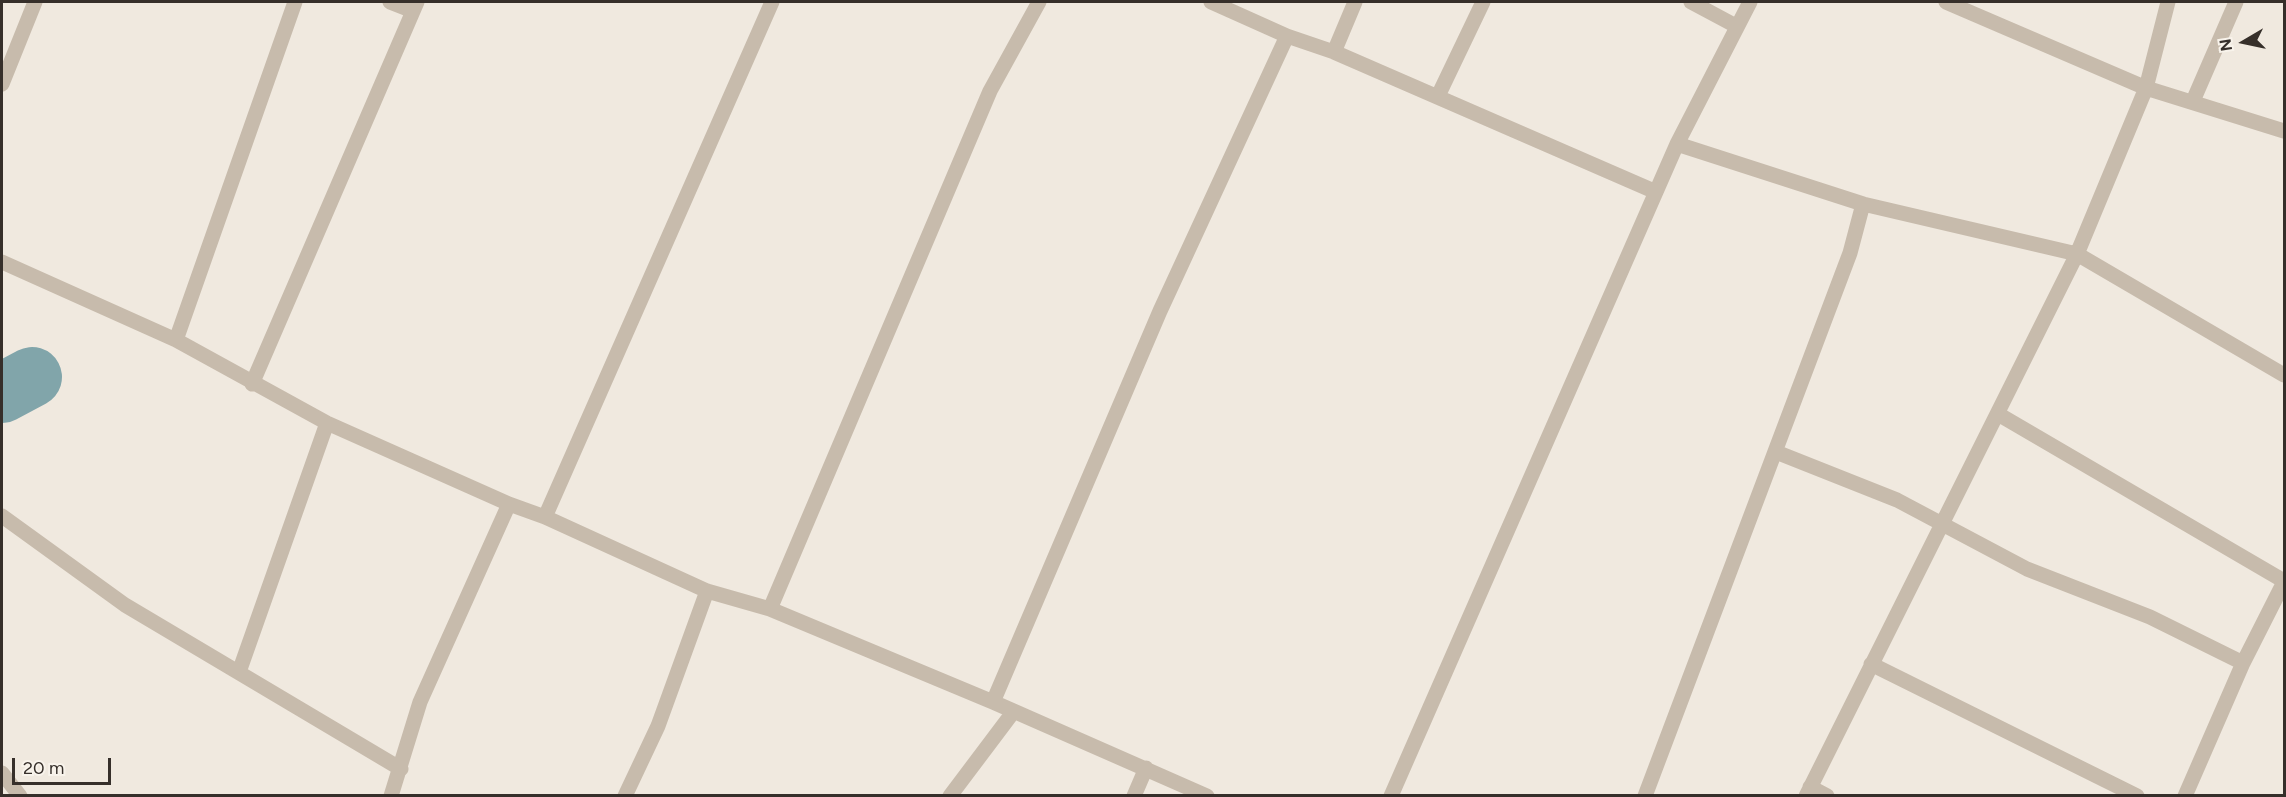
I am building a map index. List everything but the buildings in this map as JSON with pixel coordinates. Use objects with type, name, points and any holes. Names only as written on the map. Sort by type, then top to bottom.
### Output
[{"type":"street","points":[[2,84],[35,2]]},
{"type":"street","points":[[176,340],[295,2]]},
{"type":"street","points":[[252,384],[416,6],[390,2]]},
{"type":"street","points":[[544,517],[771,2]]},
{"type":"street","points":[[770,609],[990,91],[1040,2]]},
{"type":"street","points":[[1210,2],[1287,36],[1334,51],[1656,192]]},
{"type":"street","points":[[1334,51],[1355,2]]},
{"type":"street","points":[[1438,96],[1483,2]]},
{"type":"street","points":[[1691,2],[1737,26]]},
{"type":"street","points":[[1391,795],[1677,144],[1750,2]]},
{"type":"street","points":[[1946,2],[2146,88],[2193,101],[2218,112],[2284,130]]},
{"type":"street","points":[[1827,795],[1808,791],[2077,254],[2146,88],[2168,2]]},
{"type":"street","points":[[2193,101],[2236,2]]},
{"type":"street","points":[[993,702],[1160,311],[1287,36]]},
{"type":"street","points":[[1677,144],[1863,204],[2077,254],[2284,375]]},
{"type":"street","points":[[1645,795],[1730,564],[1776,452],[1850,253],[1863,204]]},
{"type":"street","points":[[2,262],[176,340],[252,384],[327,423],[509,504],[544,517],[707,591],[770,609],[1207,795]]},
{"type":"street","points":[[1998,414],[2284,581],[2243,663],[2185,795]]},
{"type":"street","points":[[239,672],[327,423]]},
{"type":"street","points":[[1776,452],[1897,500],[1944,523],[1976,544],[2026,569],[2150,617],[2243,663]]},
{"type":"street","points":[[392,795],[420,702],[509,504]]},
{"type":"street","points":[[2,516],[125,604],[401,769]]},
{"type":"street","points":[[625,795],[658,726],[707,591]]},
{"type":"street","points":[[1871,664],[2138,795]]},
{"type":"street","points":[[950,795],[1014,711]]},
{"type":"street","points":[[1134,795],[1146,768]]},
{"type":"street","points":[[2,773],[20,795]]},
{"type":"waterway","points":[[2,393],[32,377]]}]
